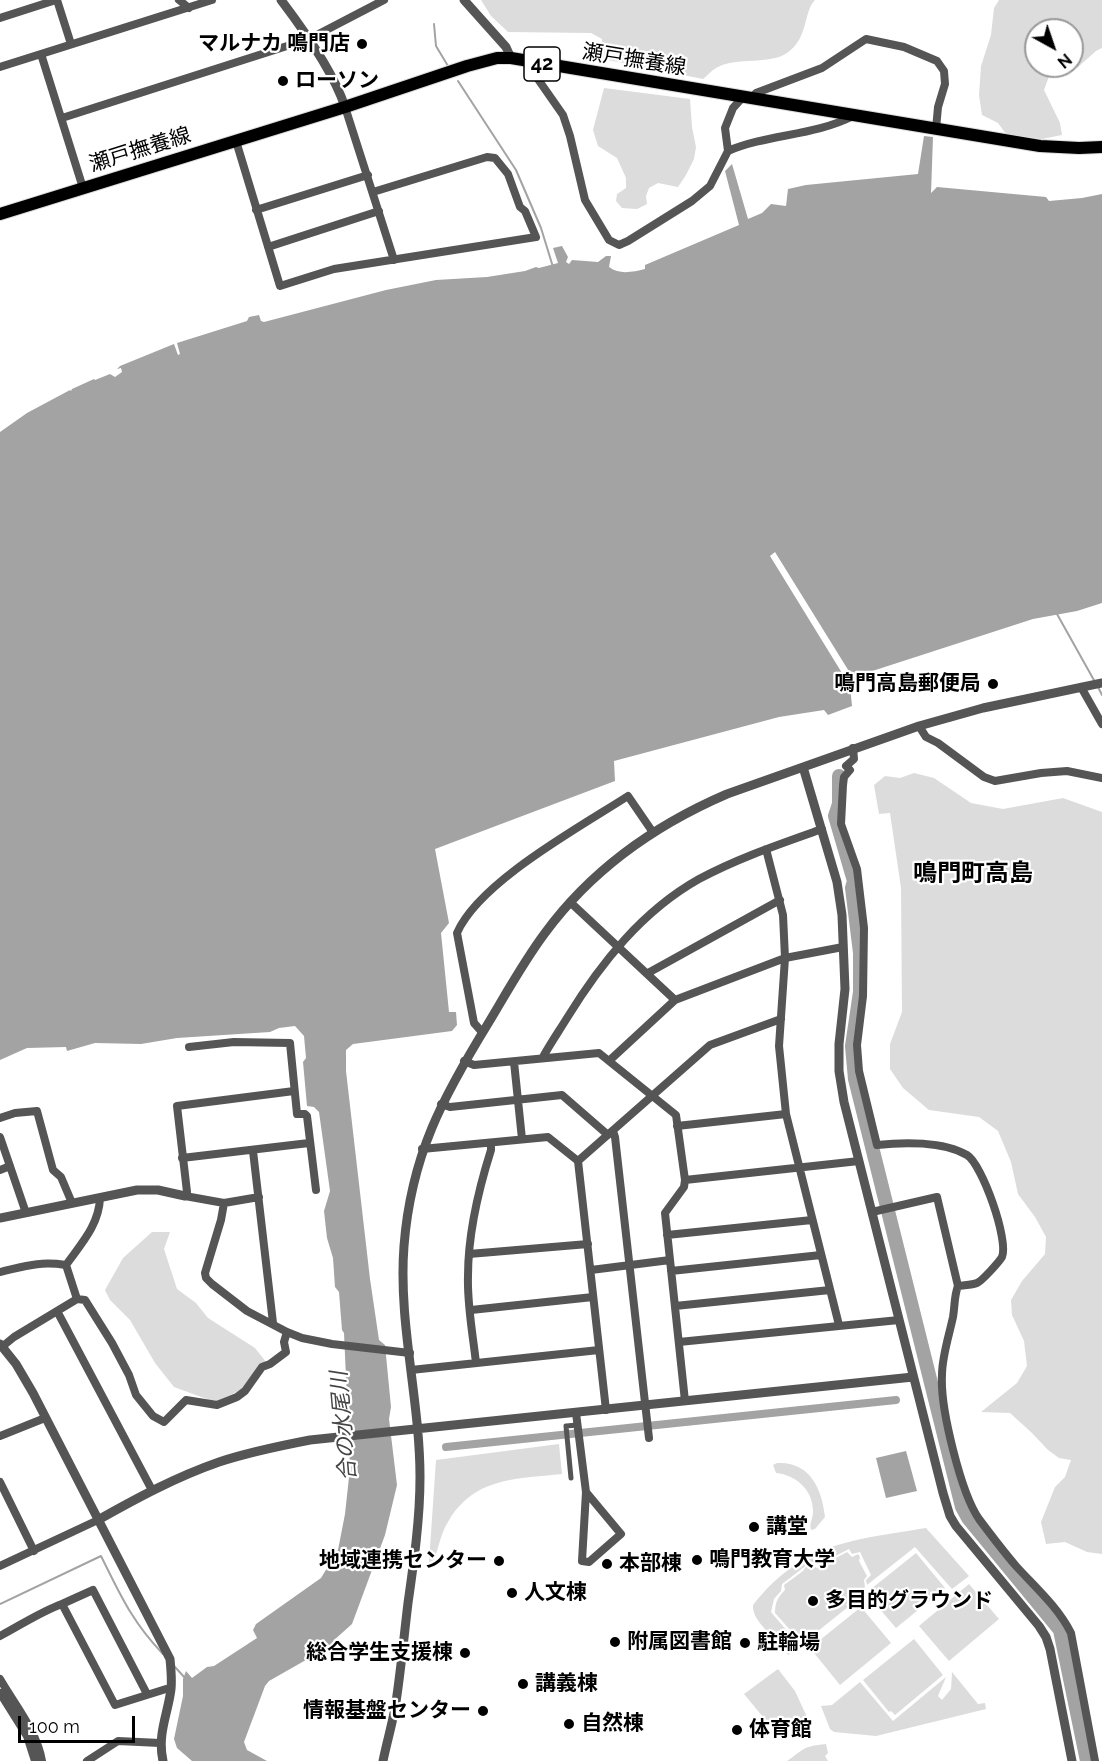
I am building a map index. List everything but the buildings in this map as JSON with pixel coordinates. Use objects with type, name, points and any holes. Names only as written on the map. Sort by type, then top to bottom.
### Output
[{"type":"main road","name":"瀬戸撫養線","points":[[0,214],[497,58],[511,58],[1040,146],[1102,147]]},
{"type":"street","points":[[0,18],[56,0],[71,45]]},
{"type":"street","points":[[179,0],[189,8]]},
{"type":"street","points":[[0,67],[212,0]]},
{"type":"street","points":[[281,0],[309,39],[340,91],[394,260]]},
{"type":"street","points":[[62,118],[309,39],[384,0]]},
{"type":"street","points":[[464,0],[506,47],[511,58]]},
{"type":"street","points":[[526,62],[563,116],[585,200],[609,240],[619,245],[692,201],[710,186],[728,151],[725,128],[733,108],[756,93],[822,68],[866,39],[934,58],[944,71],[945,84],[938,107],[936,129]]},
{"type":"street","points":[[41,54],[83,188]]},
{"type":"street","points":[[728,151],[766,139],[834,126],[854,116]]},
{"type":"street","points":[[236,141],[280,286],[334,269],[536,237],[525,211],[520,207],[508,174],[495,158],[487,157],[373,192]]},
{"type":"street","points":[[256,210],[368,175]]},
{"type":"street","points":[[268,247],[379,211]]},
{"type":"street","points":[[383,1761],[396,1703],[418,1524],[420,1477],[418,1429],[404,1297],[404,1248],[408,1214],[422,1149],[441,1104],[464,1060],[544,933],[570,902],[619,856],[652,831],[700,805],[919,726],[983,708],[1102,683]]},
{"type":"street","points":[[1082,686],[1102,724]]},
{"type":"street","points":[[919,726],[926,737],[938,743],[984,777],[995,781],[1068,771],[1102,778]]},
{"type":"street","points":[[851,749],[854,759],[846,766],[850,770],[844,777],[841,824],[857,869],[864,928],[863,996],[857,1046],[859,1071],[877,1145],[902,1142],[950,1149],[972,1159],[979,1172],[994,1207],[1000,1229],[1003,1255],[977,1283],[958,1286]]},
{"type":"street","points":[[803,767],[837,882],[842,915],[845,989],[838,1044],[844,1102],[950,1516],[1046,1637],[1072,1761]]},
{"type":"street","points":[[482,1032],[474,1023],[457,933],[474,907],[514,870],[628,796],[652,831]]},
{"type":"street","points":[[543,1058],[580,997],[618,946],[668,899],[733,862],[822,829]]},
{"type":"street","points":[[766,849],[783,915],[785,958],[779,1046],[786,1114],[838,1325]]},
{"type":"street","points":[[648,973],[780,900]]},
{"type":"street","points":[[570,902],[675,1000]]},
{"type":"street","points":[[610,1060],[675,1000],[785,958],[843,947]]},
{"type":"street","points":[[578,1161],[710,1045],[781,1018]]},
{"type":"street","points":[[189,1047],[234,1042],[290,1042],[297,1114],[307,1116],[316,1190]]},
{"type":"street","points":[[464,1060],[474,1065],[599,1053],[676,1115],[685,1180],[684,1187],[665,1213],[686,1401]]},
{"type":"street","points":[[514,1062],[522,1139]]},
{"type":"street","points":[[185,1196],[187,1192],[177,1106],[294,1091]]},
{"type":"street","points":[[441,1104],[450,1107],[562,1095],[615,1137],[648,1436]]},
{"type":"street","points":[[0,1118],[15,1113],[37,1111],[53,1170],[61,1177],[72,1203]]},
{"type":"street","points":[[677,1126],[786,1114]]},
{"type":"street","points":[[0,1137],[26,1213]]},
{"type":"street","points":[[422,1149],[548,1137],[578,1161],[606,1410]]},
{"type":"street","points":[[182,1158],[309,1143]]},
{"type":"street","points":[[476,1363],[468,1279],[469,1254],[476,1200],[491,1143]]},
{"type":"street","points":[[253,1151],[273,1323]]},
{"type":"street","points":[[685,1180],[859,1161]]},
{"type":"street","points":[[0,1170],[10,1166]]},
{"type":"street","points":[[0,1218],[136,1190],[158,1190],[224,1203],[259,1197]]},
{"type":"street","points":[[872,1212],[938,1197],[958,1286],[942,1374],[948,1430],[968,1499],[978,1517],[1015,1564],[1045,1597],[1071,1633],[1095,1761]]},
{"type":"street","points":[[66,1265],[91,1231],[97,1216],[100,1198]]},
{"type":"street","points":[[224,1203],[205,1273],[206,1278],[247,1311],[302,1338],[410,1353]]},
{"type":"street","points":[[667,1235],[812,1220]]},
{"type":"street","points":[[469,1254],[588,1244]]},
{"type":"street","points":[[671,1271],[821,1255]]},
{"type":"street","points":[[591,1270],[670,1260]]},
{"type":"street","points":[[0,1272],[36,1263],[66,1265]]},
{"type":"street","points":[[66,1265],[77,1299]]},
{"type":"street","points":[[675,1306],[830,1290]]},
{"type":"street","points":[[471,1310],[594,1297]]},
{"type":"street","points":[[163,1761],[160,1743],[171,1689],[170,1659],[16,1364],[1,1345],[77,1299],[85,1300],[112,1343],[129,1375],[136,1395],[153,1416],[164,1422],[186,1400],[217,1405],[237,1398],[245,1391],[262,1367],[270,1364],[285,1352],[284,1342],[287,1332]]},
{"type":"street","points":[[57,1311],[152,1490]]},
{"type":"street","points":[[679,1342],[899,1320]]},
{"type":"street","points":[[411,1370],[599,1350]]},
{"type":"street","points":[[0,1566],[98,1520],[152,1490],[203,1468],[259,1450],[347,1435],[606,1410],[646,1411],[686,1401],[913,1377]]},
{"type":"street","points":[[576,1413],[586,1492],[582,1561],[589,1562],[621,1534],[586,1492]]},
{"type":"street","points":[[0,1436],[45,1418]]},
{"type":"street","points":[[571,1478],[566,1426],[578,1426]]},
{"type":"street","points":[[0,1482],[34,1551]]},
{"type":"street","points":[[0,1636],[41,1612],[93,1590],[147,1694]]},
{"type":"street","points":[[62,1604],[115,1705],[171,1689]]},
{"type":"street","points":[[0,1679],[32,1732],[42,1761]]},
{"type":"street","points":[[0,1693],[27,1736],[35,1761]]},
{"type":"street","points":[[87,1761],[118,1741],[160,1743]]},
{"type":"shaded area","points":[[481,0],[815,0],[811,5],[799,40],[787,53],[771,59],[726,64],[714,69],[703,79],[603,59],[602,39],[591,33],[508,32],[491,16]]},
{"type":"shaded area","points":[[999,0],[1102,0],[1102,48],[1084,62],[1084,18],[1024,18],[1024,78],[1048,78],[1044,90],[1060,123],[1062,135],[1042,139],[1006,134],[998,123],[982,115],[979,95],[981,66],[991,35],[994,8]]},
{"type":"shaded area","points":[[604,88],[690,99],[696,147],[694,159],[678,187],[658,183],[649,188],[646,196],[647,204],[637,209],[622,208],[616,201],[617,194],[626,188],[626,178],[617,158],[598,146],[593,130]]},
{"type":"shaded area","points":[[924,136],[933,137],[931,193],[937,187],[1046,197],[1049,201],[1102,194],[1102,603],[1077,611],[1033,619],[860,675],[855,681],[775,552],[770,556],[850,686],[852,706],[828,715],[824,710],[779,717],[614,761],[615,781],[435,849],[449,923],[441,933],[449,1012],[456,1012],[457,1025],[452,1031],[353,1044],[346,1050],[346,1071],[370,1279],[379,1340],[385,1345],[391,1407],[389,1419],[397,1485],[385,1535],[352,1624],[333,1641],[334,1644],[269,1681],[265,1686],[244,1742],[247,1750],[267,1761],[192,1761],[177,1748],[174,1739],[186,1671],[192,1678],[257,1638],[253,1630],[256,1624],[321,1578],[338,1550],[350,1468],[344,1333],[339,1292],[335,1287],[333,1258],[327,1238],[324,1211],[330,1191],[319,1112],[314,1107],[307,1106],[303,1062],[306,1058],[304,1036],[295,1026],[270,1032],[177,1038],[141,1044],[95,1043],[67,1051],[66,1047],[27,1048],[0,1060],[0,432],[27,413],[72,389],[110,374],[115,377],[122,372],[121,368],[117,369],[120,366],[174,344],[178,355],[180,354],[177,343],[247,321],[249,317],[259,315],[261,321],[264,322],[386,290],[436,280],[487,277],[539,268],[558,263],[553,248],[562,246],[568,257],[566,262],[569,264],[572,260],[598,262],[606,256],[611,256],[609,267],[613,270],[626,272],[645,269],[645,265],[739,225],[725,171],[732,164],[748,219],[762,213],[771,204],[786,206],[788,189],[806,185],[918,174]]},
{"type":"shaded area","points":[[914,773],[934,778],[971,803],[1003,809],[1063,798],[1102,812],[1102,1554],[1087,1552],[1065,1542],[1046,1544],[1041,1522],[1055,1487],[1065,1477],[1071,1460],[1059,1458],[1048,1450],[1010,1413],[981,1412],[1017,1383],[1027,1366],[1024,1341],[1012,1315],[1011,1300],[1022,1281],[1045,1254],[1046,1237],[1018,1194],[1011,1162],[998,1131],[979,1117],[929,1110],[903,1088],[890,1069],[890,1044],[902,1012],[901,888],[890,813],[879,814],[874,785],[885,776],[900,778]]},
{"type":"shaded area","points":[[152,1232],[170,1232],[164,1249],[177,1289],[196,1303],[208,1318],[255,1348],[266,1362],[243,1389],[215,1402],[174,1387],[155,1363],[130,1320],[110,1300],[105,1290],[123,1258]]},
{"type":"shaded area","points":[[559,1444],[562,1474],[498,1483],[470,1496],[458,1507],[448,1522],[434,1561],[429,1562],[436,1460]]},
{"type":"shaded area","points":[[906,1451],[917,1491],[886,1498],[876,1458]]},
{"type":"shaded area","points":[[777,1463],[798,1467],[806,1472],[817,1487],[825,1517],[815,1529],[811,1530],[813,1511],[807,1490],[796,1480],[776,1473],[773,1465]]},
{"type":"shaded area","points":[[926,1528],[969,1576],[952,1589],[915,1547],[867,1585],[866,1580],[871,1575],[860,1552],[852,1554],[849,1549],[818,1565],[812,1562],[808,1564],[817,1568],[847,1552],[852,1557],[858,1554],[867,1576],[864,1580],[865,1587],[861,1592],[862,1596],[846,1604],[848,1607],[788,1655],[781,1646],[789,1640],[792,1632],[775,1613],[776,1606],[785,1590],[784,1585],[803,1571],[807,1565],[782,1584],[781,1591],[774,1599],[771,1612],[788,1632],[780,1644],[755,1616],[753,1605],[772,1584],[810,1556],[852,1541]]},
{"type":"shaded area","points":[[916,1553],[945,1588],[896,1628],[866,1593]]},
{"type":"shaded area","points":[[969,1584],[999,1619],[949,1661],[919,1626]]},
{"type":"shaded area","points":[[861,1607],[891,1643],[840,1685],[810,1648]]},
{"type":"shaded area","points":[[914,1639],[943,1675],[895,1715],[889,1712],[863,1680]]},
{"type":"shaded area","points":[[778,1669],[795,1691],[807,1717],[777,1734],[744,1694]]},
{"type":"shaded area","points":[[952,1672],[978,1704],[985,1703],[986,1709],[876,1736],[834,1732],[830,1729],[821,1706],[832,1705],[860,1682],[893,1721],[946,1677],[938,1696],[942,1700],[951,1689]]},
{"type":"shaded area","points":[[826,1744],[828,1753],[825,1756],[828,1761],[787,1761],[804,1749]]},
{"type":"waterway","points":[[434,24],[436,46],[448,66]]},
{"type":"waterway","points":[[458,81],[516,170],[541,228],[553,267]]},
{"type":"waterway","points":[[1057,614],[1095,682]]},
{"type":"waterway","points":[[1098,687],[1102,695]]},
{"type":"waterway","points":[[839,776],[839,804],[835,816],[854,881],[852,888],[860,953],[860,992],[852,1046],[855,1079],[962,1507],[968,1518],[1060,1630],[1087,1761]]},
{"type":"waterway","points":[[446,1447],[896,1400]]},
{"type":"waterway","points":[[0,1604],[101,1556],[135,1619],[163,1654]]},
{"type":"waterway","points":[[175,1667],[185,1678]]},
{"type":"place","name":"マルナカ 鳴門店","points":[[362,44]]},
{"type":"place","name":"ローソン","points":[[283,81]]},
{"type":"place","name":"鳴門高島郵便局","points":[[993,684]]},
{"type":"place","name":"講堂","points":[[754,1527]]},
{"type":"place","name":"鳴門教育大学","points":[[697,1560]]},
{"type":"place","name":"地域連携センター","points":[[499,1561]]},
{"type":"place","name":"本部棟","points":[[607,1564]]},
{"type":"place","name":"人文棟","points":[[512,1593]]},
{"type":"place","name":"多目的グラウンド","points":[[813,1601]]},
{"type":"place","name":"附属図書館","points":[[615,1642]]},
{"type":"place","name":"駐輪場","points":[[745,1643]]},
{"type":"place","name":"総合学生支援棟","points":[[465,1653]]},
{"type":"place","name":"講義棟","points":[[523,1684]]},
{"type":"place","name":"情報基盤センター","points":[[483,1711]]},
{"type":"place","name":"自然棟","points":[[569,1724]]},
{"type":"place","name":"体育館","points":[[737,1730]]},
{"type":"district","name":"鳴門町高島","points":[[973,874]]},
{"type":"water label","name":"合の水尾川","points":[[344,1426]]}]
